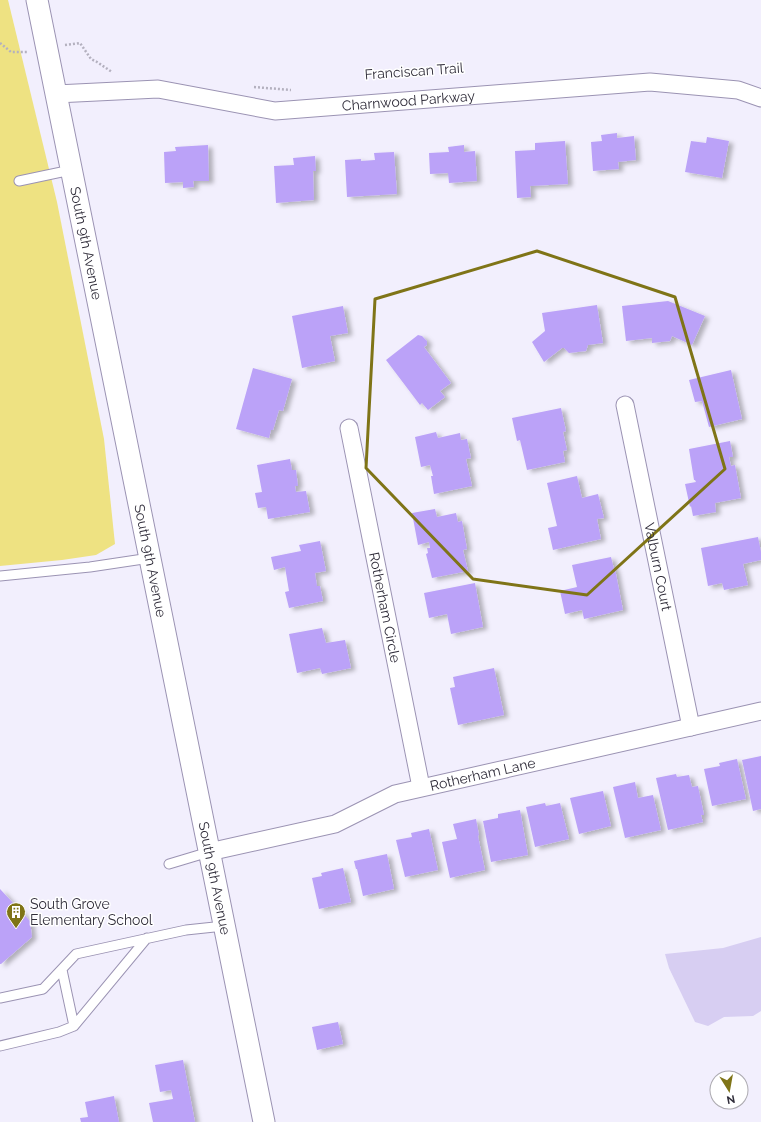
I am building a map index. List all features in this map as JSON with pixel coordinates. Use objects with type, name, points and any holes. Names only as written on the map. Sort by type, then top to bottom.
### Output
[{"type":"street","name":"South 9th Avenue","points":[[37,0],[264,1122]]},
{"type":"street","name":"Charnwood Parkway","points":[[56,94],[158,89],[275,110],[650,82],[738,90],[761,98]]},
{"type":"street","name":"Valburn Court","points":[[625,405],[691,727]]},
{"type":"street","name":"Rotherham Circle","points":[[349,428],[421,787]]},
{"type":"street","name":"Rotherham Lane","points":[[209,852],[335,824],[395,794],[421,787],[761,711]]},
{"type":"lane","points":[[19,181],[71,170]]},
{"type":"lane","points":[[0,576],[90,567],[150,558]]},
{"type":"lane","points":[[169,864],[209,852]]},
{"type":"lane","points":[[0,998],[43,989],[76,954],[186,930],[224,926]]},
{"type":"lane","points":[[0,1046],[59,1032],[74,1026],[147,938]]},
{"type":"lane","points":[[62,970],[74,1026]]},
{"type":"path","points":[[0,43],[11,52],[21,53]]},
{"type":"path","points":[[80,43],[91,59],[98,62],[111,72],[118,72]]},
{"type":"path","points":[[251,86],[289,90],[297,89]]},
{"type":"highlighted area","points":[[537,251],[675,297],[725,469],[587,595],[473,579],[366,468],[375,299]]},
{"type":"shaded area","points":[[0,0],[8,0],[57,202],[104,439],[115,544],[96,555],[0,566]]},
{"type":"shaded area","points":[[761,937],[761,1011],[753,1016],[724,1017],[708,1026],[695,1022],[669,968],[665,954],[723,948]]},
{"type":"building","points":[[617,133],[617,138],[634,136],[636,160],[618,162],[619,169],[593,171],[591,142],[602,141],[601,135]]},
{"type":"building","points":[[707,137],[729,141],[722,178],[685,172],[691,141],[706,143]]},
{"type":"building","points":[[565,141],[568,184],[530,186],[531,197],[517,198],[515,151],[535,150],[535,143]]},
{"type":"building","points":[[208,145],[209,181],[193,181],[194,187],[183,188],[183,182],[165,183],[164,152],[176,151],[175,147]]},
{"type":"building","points":[[464,145],[464,152],[475,151],[477,181],[449,183],[448,173],[430,174],[429,153],[449,152],[448,147]]},
{"type":"building","points":[[394,152],[397,194],[347,197],[345,160],[375,160],[374,153]]},
{"type":"building","points":[[315,156],[316,171],[313,171],[314,200],[276,203],[274,166],[294,165],[293,158]]},
{"type":"building","points":[[668,301],[705,316],[692,345],[672,336],[670,341],[652,343],[652,338],[626,341],[622,306]]},
{"type":"building","points":[[597,305],[603,343],[588,345],[586,351],[569,353],[562,348],[544,362],[532,342],[545,331],[542,313]]},
{"type":"building","points":[[343,306],[348,333],[330,336],[335,361],[302,368],[292,316]]},
{"type":"building","points":[[418,335],[422,336],[427,341],[427,345],[424,347],[451,383],[440,391],[445,397],[428,410],[422,403],[420,405],[386,360]]},
{"type":"building","points":[[253,368],[292,379],[283,411],[279,410],[269,438],[236,429]]},
{"type":"building","points":[[731,370],[742,419],[709,427],[702,401],[695,402],[689,380]]},
{"type":"building","points":[[561,408],[566,431],[563,432],[567,450],[563,451],[565,462],[527,470],[520,440],[517,441],[512,418]]},
{"type":"building","points":[[436,432],[438,438],[460,433],[461,440],[467,439],[471,458],[466,459],[472,486],[434,494],[431,476],[433,476],[430,465],[421,467],[415,437]]},
{"type":"building","points":[[730,441],[733,457],[729,457],[731,466],[735,465],[741,498],[715,503],[716,512],[693,516],[685,484],[696,482],[694,480],[689,449]]},
{"type":"building","points":[[290,459],[292,470],[296,470],[298,486],[295,486],[296,492],[306,491],[310,512],[268,519],[266,507],[258,508],[255,493],[262,492],[257,465]]},
{"type":"building","points":[[577,476],[582,498],[598,494],[604,518],[597,519],[601,539],[553,550],[548,528],[557,526],[547,483]]},
{"type":"building","points":[[435,509],[437,517],[456,513],[458,522],[462,521],[467,549],[463,550],[468,571],[432,578],[426,554],[428,553],[427,548],[430,548],[429,542],[418,545],[412,513]]},
{"type":"building","points":[[758,537],[761,560],[743,564],[748,585],[724,590],[722,583],[708,586],[701,548]]},
{"type":"building","points":[[320,541],[326,571],[315,573],[317,586],[320,586],[323,601],[289,608],[285,592],[289,591],[285,567],[274,570],[271,557],[301,551],[299,545]]},
{"type":"building","points":[[611,557],[615,569],[623,610],[584,619],[582,610],[565,614],[560,591],[577,587],[572,565]]},
{"type":"building","points":[[475,583],[483,627],[451,634],[447,614],[429,618],[424,593]]},
{"type":"building","points":[[322,628],[326,643],[345,640],[351,668],[322,674],[320,668],[297,673],[289,634]]},
{"type":"building","points":[[494,668],[504,715],[458,725],[450,688],[455,687],[453,677]]},
{"type":"building","points":[[761,756],[761,809],[753,811],[742,760]]},
{"type":"building","points":[[737,759],[746,799],[712,806],[704,769],[720,766],[719,763]]},
{"type":"building","points":[[676,774],[677,777],[689,775],[692,787],[698,786],[704,815],[701,815],[703,822],[668,830],[656,778]]},
{"type":"building","points":[[635,782],[638,798],[653,795],[661,830],[625,838],[613,787]]},
{"type":"building","points":[[603,791],[611,826],[579,834],[570,798]]},
{"type":"building","points":[[545,803],[546,806],[560,803],[569,839],[535,847],[526,807]]},
{"type":"building","points":[[520,810],[528,855],[491,862],[483,821],[498,818],[498,814]]},
{"type":"building","points":[[476,819],[485,870],[450,878],[442,842],[457,839],[453,824]]},
{"type":"building","points":[[429,829],[438,870],[405,877],[396,840],[412,837],[411,833]]},
{"type":"building","points":[[387,854],[394,889],[363,896],[354,861]]},
{"type":"building","points":[[343,868],[351,902],[319,909],[312,878],[322,876],[321,873]]},
{"type":"building","name":"South Grove Elementary School","points":[[0,889],[30,921],[32,937],[1,964],[0,964]]},
{"type":"building","points":[[338,1022],[343,1044],[317,1050],[312,1027]]},
{"type":"building","points":[[183,1060],[195,1122],[153,1122],[149,1103],[173,1099],[171,1090],[160,1092],[155,1065]]},
{"type":"building","points":[[114,1096],[119,1122],[81,1122],[80,1118],[88,1117],[85,1102]]},
{"type":"place","name":"South Grove Elementary School","points":[[16,929]]}]
